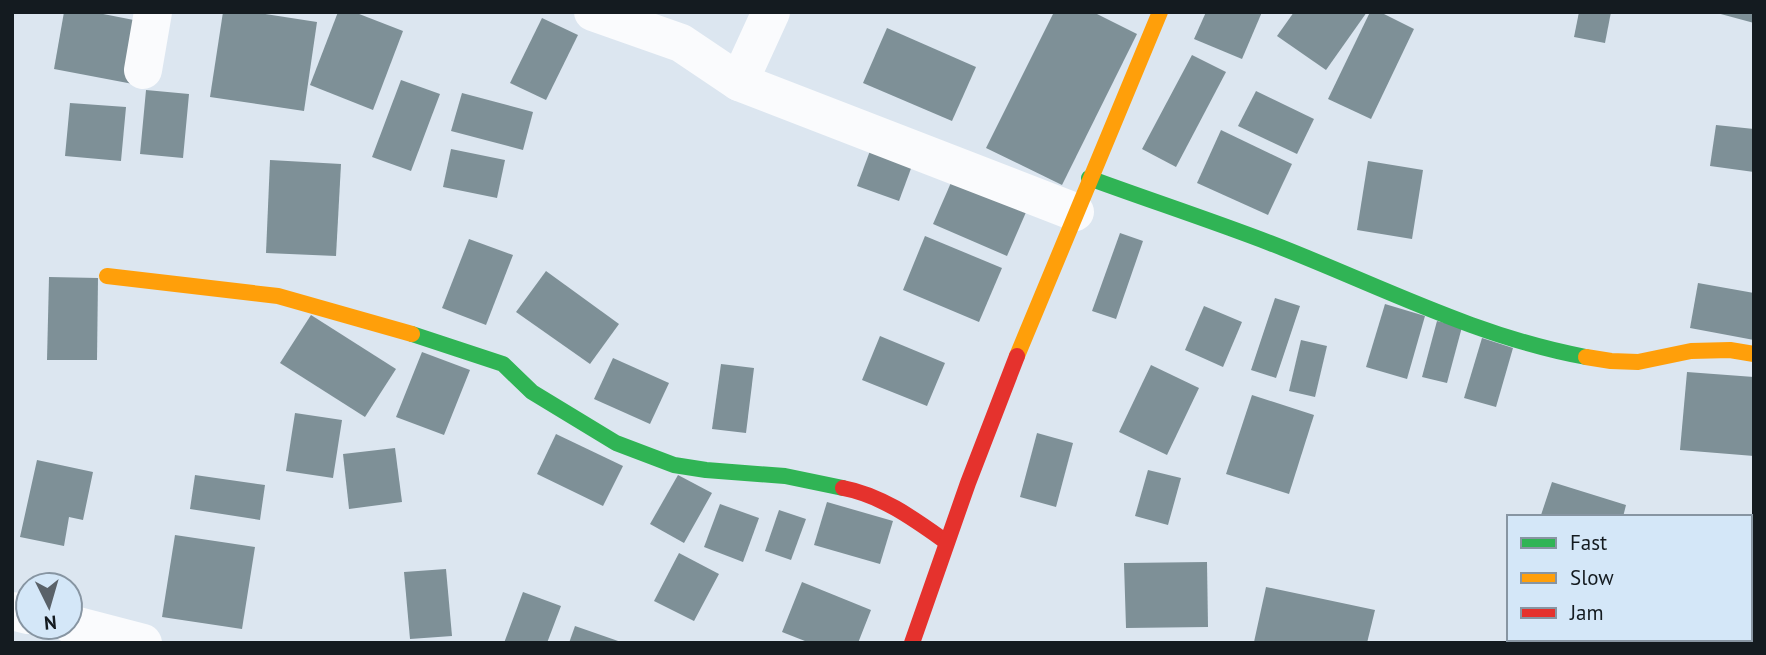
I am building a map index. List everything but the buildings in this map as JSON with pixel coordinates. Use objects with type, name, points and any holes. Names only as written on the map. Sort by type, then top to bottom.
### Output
[{"type":"street","points":[[143,69],[153,12]]},
{"type":"street","points":[[593,12],[681,43],[739,82],[1082,195],[1270,243],[1415,303],[1541,347],[1586,357],[1638,362],[1690,351],[1730,350],[1754,355]]},
{"type":"street","points":[[739,82],[771,12]]},
{"type":"street","points":[[912,643],[945,541],[1082,195],[1160,12]]},
{"type":"street","points":[[107,276],[278,296],[462,349],[503,364],[532,392],[616,443],[674,465],[785,475],[859,491],[907,514],[945,541]]},
{"type":"street","points":[[84,628],[143,643]]},
{"type":"street","points":[[1753,643],[1754,636]]},
{"type":"traffic: fast","points":[[1089,178],[1270,243],[1465,323],[1545,348],[1586,357]]},
{"type":"traffic: fast","points":[[412,334],[503,364],[532,392],[616,443],[674,465],[785,476],[843,488]]},
{"type":"traffic: slow","points":[[1017,356],[1160,12]]},
{"type":"traffic: slow","points":[[107,276],[278,296],[412,334]]},
{"type":"traffic: slow","points":[[1586,357],[1638,362],[1691,351],[1730,350],[1754,354]]},
{"type":"traffic: jam","points":[[912,643],[968,483],[1017,356]]},
{"type":"traffic: jam","points":[[843,488],[884,502],[945,541]]}]
